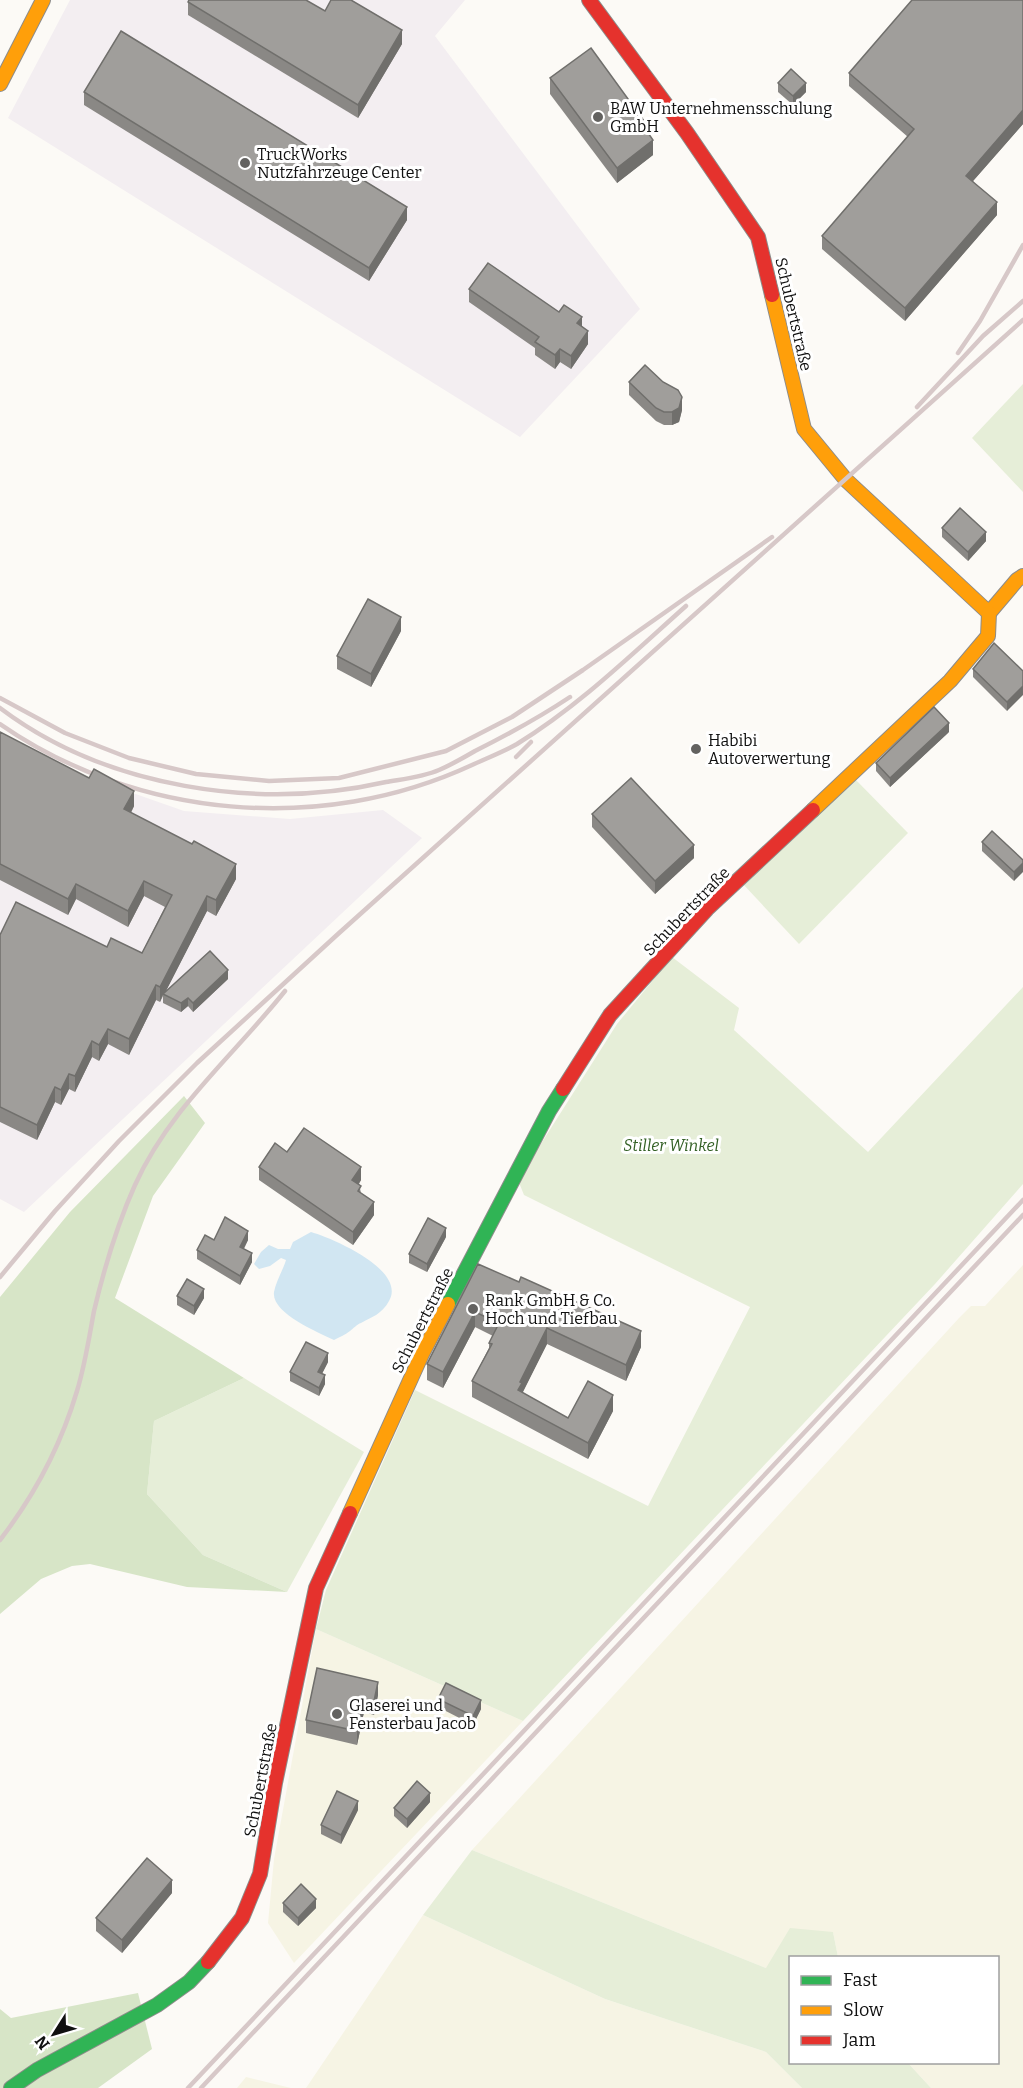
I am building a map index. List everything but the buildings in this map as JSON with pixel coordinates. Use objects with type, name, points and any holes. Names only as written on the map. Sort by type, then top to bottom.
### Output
[{"type":"street","points":[[0,84],[43,0]]},
{"type":"street","name":"Schubertstraße","points":[[589,0],[687,133],[758,237],[804,429],[846,480],[989,613]]},
{"type":"street","name":"Schubertstraße","points":[[11,2088],[37,2070],[157,2005],[189,1982],[213,1957],[242,1918],[260,1874],[275,1783],[316,1588],[422,1354],[549,1111],[610,1015],[707,909],[950,681],[988,636],[989,613],[1023,576]]},
{"type":"shaded area","points":[[70,0],[465,0],[435,36],[640,309],[520,437],[8,118]]},
{"type":"shaded area","points":[[0,736],[53,765],[184,811],[290,819],[383,810],[422,838],[24,1212],[0,1199]]},
{"type":"shaded area","points":[[1023,1265],[1023,2088],[931,2088],[909,2064],[999,2064],[999,1956],[838,1956],[833,1932],[766,1968],[472,1850],[959,1318],[971,1306],[985,1306]]},
{"type":"shaded area","points":[[316,1629],[523,1721],[294,1963],[268,1923],[274,1859]]},
{"type":"shaded area","points":[[423,1915],[605,1999],[766,2052],[802,2088],[306,2088]]},
{"type":"shaded area","points":[[246,2077],[291,2088],[237,2088]]},
{"type":"green space","points":[[1023,384],[1023,492],[972,438]]},
{"type":"green space","points":[[854,778],[908,833],[799,944],[742,883]]},
{"type":"green space","name":"Stiller Winkel","points":[[672,957],[739,1008],[734,1030],[868,1152],[1023,987],[1023,1184],[935,1284],[523,1721],[316,1629],[326,1590],[415,1390],[648,1506],[750,1307],[524,1195],[518,1180],[617,1024]]},
{"type":"green space","points":[[184,1096],[205,1123],[153,1196],[115,1298],[244,1378],[154,1421],[147,1494],[203,1555],[287,1592],[187,1587],[90,1564],[72,1566],[41,1579],[0,1614],[0,1297],[70,1212]]},
{"type":"green space","points":[[244,1378],[364,1452],[287,1592],[203,1555],[147,1494],[154,1421]]},
{"type":"green space","points":[[472,1850],[766,1968],[790,1928],[833,1932],[838,1956],[789,1956],[789,2064],[909,2064],[931,2088],[802,2088],[766,2052],[605,1999],[423,1915]]},
{"type":"green space","points":[[138,1993],[152,2049],[98,2088],[0,2088],[0,2009],[11,2018]]},
{"type":"water","points":[[311,1232],[335,1241],[365,1257],[378,1267],[392,1289],[389,1301],[380,1312],[334,1340],[297,1321],[287,1314],[275,1300],[275,1288],[286,1260],[281,1258],[270,1266],[259,1269],[254,1264],[261,1252],[269,1245],[278,1249],[290,1249],[293,1242]]},
{"type":"railway","points":[[958,353],[980,321],[1023,245]]},
{"type":"railway","points":[[917,407],[983,336],[1023,301]]},
{"type":"railway","points":[[0,1277],[55,1211],[119,1141],[197,1063],[1023,320]]},
{"type":"railway","points":[[0,698],[65,733],[129,758],[196,774],[269,781],[339,778],[446,751],[512,717],[772,537]]},
{"type":"railway","points":[[0,724],[53,756],[110,780],[170,797],[231,806],[292,808],[354,801],[414,787],[472,765],[517,744],[583,696],[686,606]]},
{"type":"railway","points":[[0,708],[42,735],[87,757],[135,774],[185,786],[236,792],[287,794],[337,790],[413,778],[433,772],[511,732],[570,697]]},
{"type":"railway","points":[[516,757],[531,742]]},
{"type":"railway","points":[[0,1540],[35,1488],[63,1431],[80,1381],[94,1311],[112,1247],[128,1200],[149,1157],[184,1107],[285,991]]},
{"type":"railway","points":[[188,2088],[1023,1200]]},
{"type":"railway","points":[[201,2088],[1023,1215]]},
{"type":"traffic: fast","points":[[448,1304],[549,1111],[563,1089]]},
{"type":"traffic: fast","points":[[11,2088],[37,2070],[157,2005],[189,1982],[208,1962]]},
{"type":"traffic: slow","points":[[0,84],[43,0]]},
{"type":"traffic: slow","points":[[772,295],[804,429],[846,480],[989,613],[1023,576]]},
{"type":"traffic: slow","points":[[813,810],[950,681],[988,636],[989,613]]},
{"type":"traffic: slow","points":[[350,1513],[422,1354],[448,1304]]},
{"type":"traffic: jam","points":[[589,0],[687,133],[758,237],[772,295]]},
{"type":"traffic: jam","points":[[563,1089],[610,1015],[707,909],[813,810]]},
{"type":"traffic: jam","points":[[208,1962],[242,1918],[260,1874],[275,1783],[316,1588],[350,1513]]},
{"type":"place","name":"BAW Unternehmensschulung GmbH","points":[[598,117]]},
{"type":"place","name":"TruckWorks Nutzfahrzeuge Center","points":[[245,163]]},
{"type":"place","name":"Habibi Autoverwertung","points":[[696,749]]},
{"type":"place","name":"Rank GmbH & Co. Hoch und Tiefbau","points":[[473,1309]]},
{"type":"place","name":"Glaserei und Fensterbau Jacob","points":[[337,1714]]}]
